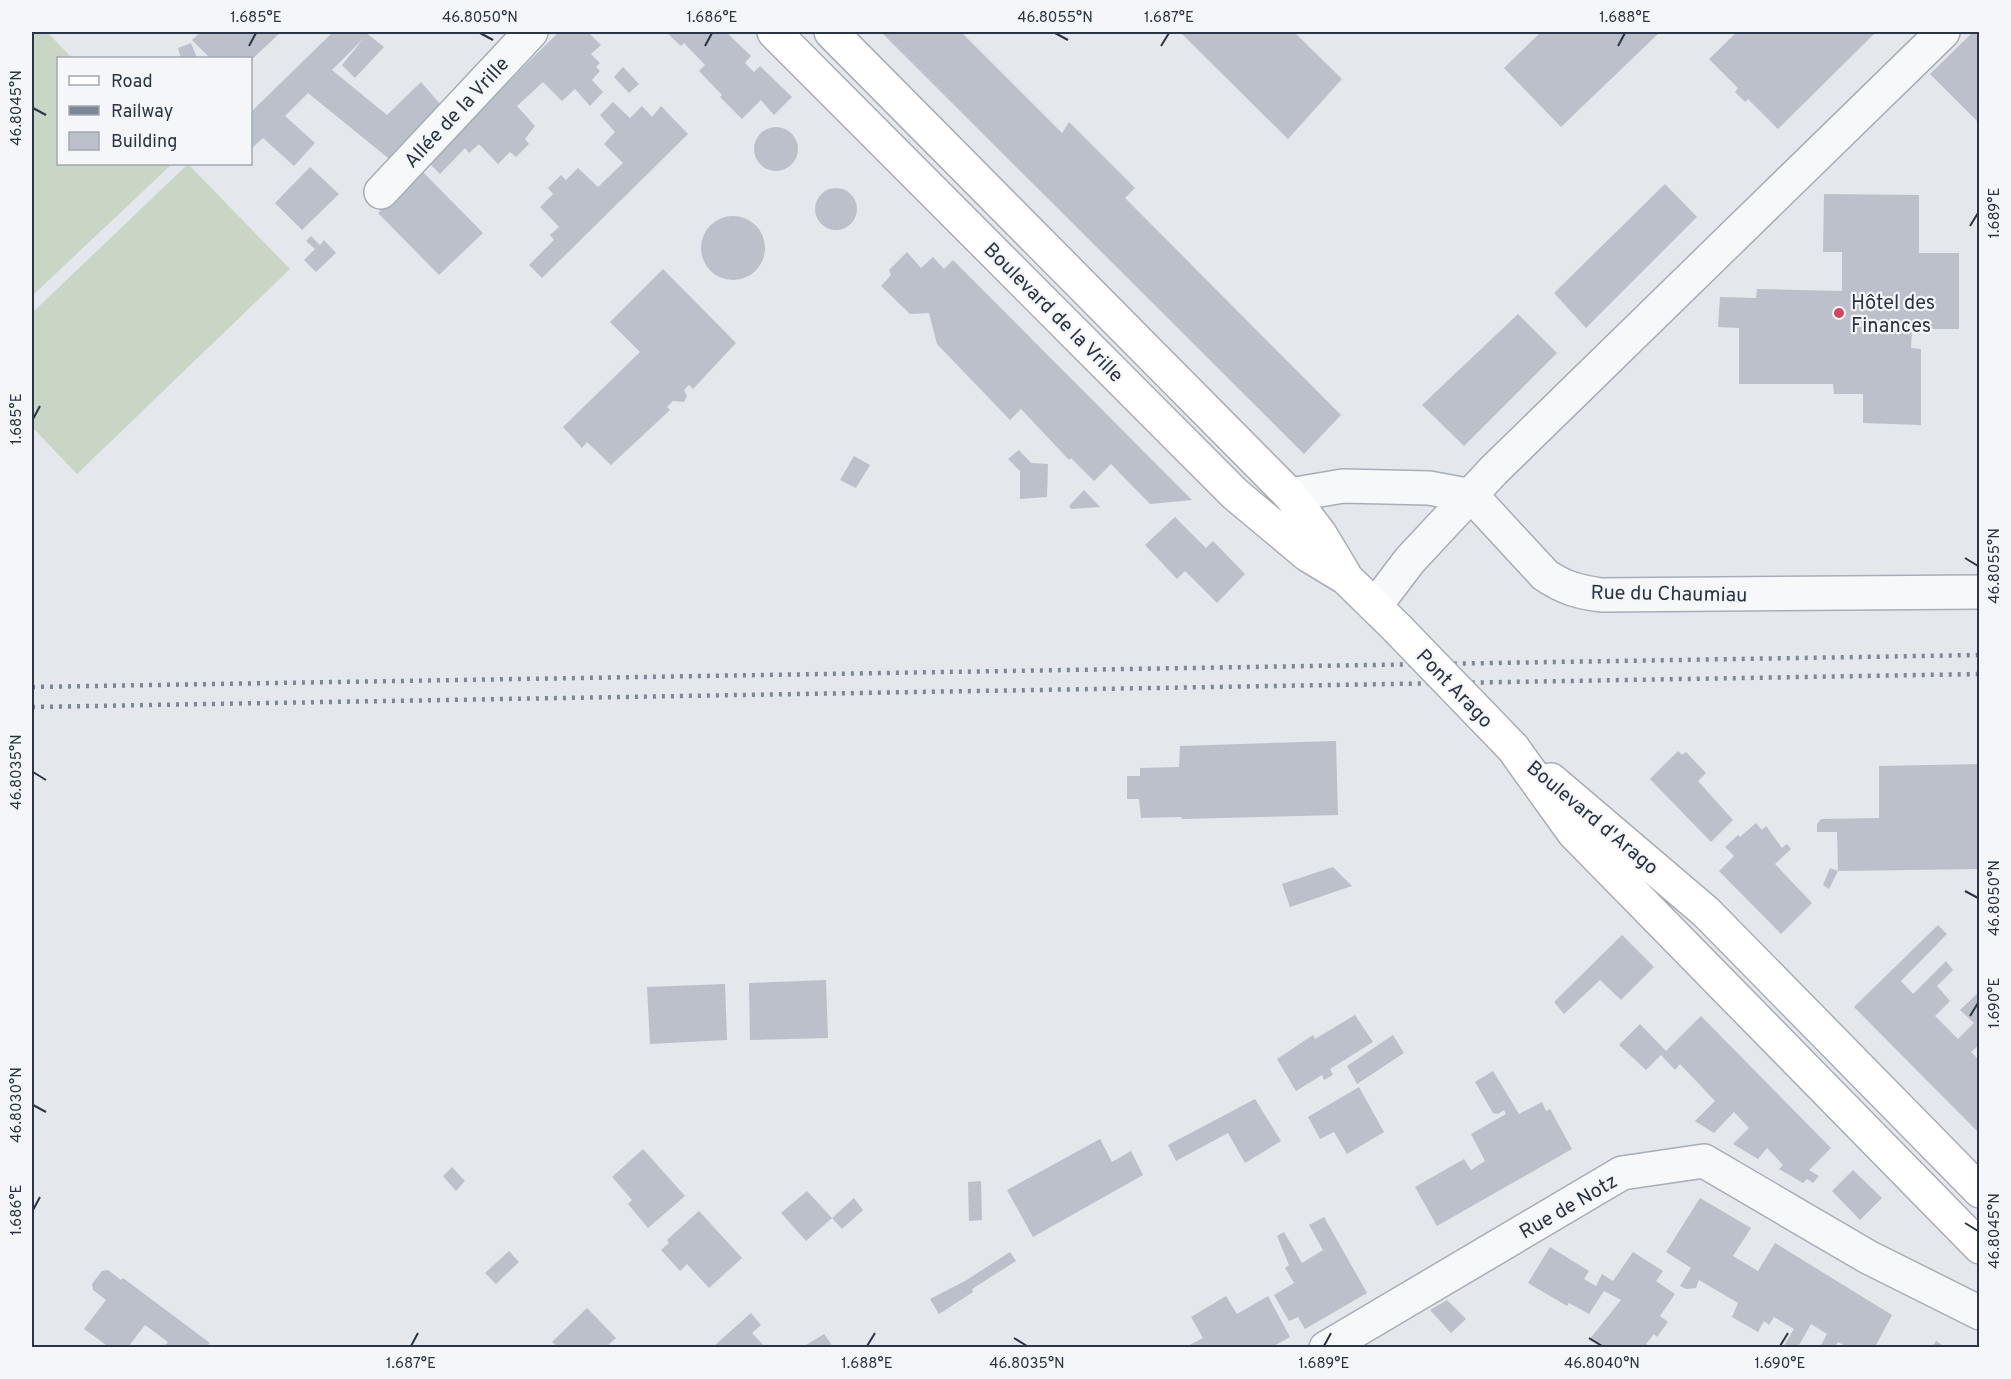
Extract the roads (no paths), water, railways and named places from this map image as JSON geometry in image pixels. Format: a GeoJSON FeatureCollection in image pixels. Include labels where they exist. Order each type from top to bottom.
{"type":"FeatureCollection","features":[{"type":"Feature","properties":{"kind":"main road","name":"Boulevard de la Vrille"},"geometry":{"type":"LineString","coordinates":[[774,32],[1235,494],[1308,555],[1346,578],[1386,617]]}},
{"type":"Feature","properties":{"kind":"main road","name":"Boulevard de la Vrille"},"geometry":{"type":"LineString","coordinates":[[831,32],[1290,495],[1320,534],[1346,578]]}},
{"type":"Feature","properties":{"kind":"main road","name":"Pont Arago"},"geometry":{"type":"LineString","coordinates":[[1386,617],[1513,748]]}},
{"type":"Feature","properties":{"kind":"main road","name":"Boulevard d'Arago"},"geometry":{"type":"LineString","coordinates":[[1513,748],[1706,912],[1980,1191]]}},
{"type":"Feature","properties":{"kind":"main road","name":"Boulevard d'Arago"},"geometry":{"type":"LineString","coordinates":[[1513,748],[1574,833],[1980,1247]]}},
{"type":"Feature","properties":{"kind":"street","name":"Allée de la Vrille"},"geometry":{"type":"LineString","coordinates":[[381,192],[531,32]]}},
{"type":"Feature","properties":{"kind":"street"},"geometry":{"type":"LineString","coordinates":[[1386,617],[1410,560],[1494,470],[1943,32]]}},
{"type":"Feature","properties":{"kind":"street"},"geometry":{"type":"LineString","coordinates":[[1290,495],[1343,486],[1430,488],[1472,496]]}},
{"type":"Feature","properties":{"kind":"street","name":"Rue du Chaumiau"},"geometry":{"type":"LineString","coordinates":[[1472,496],[1545,575],[1575,591],[1601,595],[1980,592]]}},
{"type":"Feature","properties":{"kind":"street","name":"Rue de Notz"},"geometry":{"type":"LineString","coordinates":[[1326,1347],[1622,1173],[1704,1161],[1868,1257],[1980,1313]]}},
{"type":"Feature","properties":{"kind":"railway"},"geometry":{"type":"LineString","coordinates":[[32,687],[1980,655]]}},
{"type":"Feature","properties":{"kind":"railway"},"geometry":{"type":"LineString","coordinates":[[32,707],[1980,674]]}},
{"type":"Feature","properties":{"kind":"place","name":"Hôtel des Finances"},"geometry":{"type":"Point","coordinates":[1839,313]}}]}
